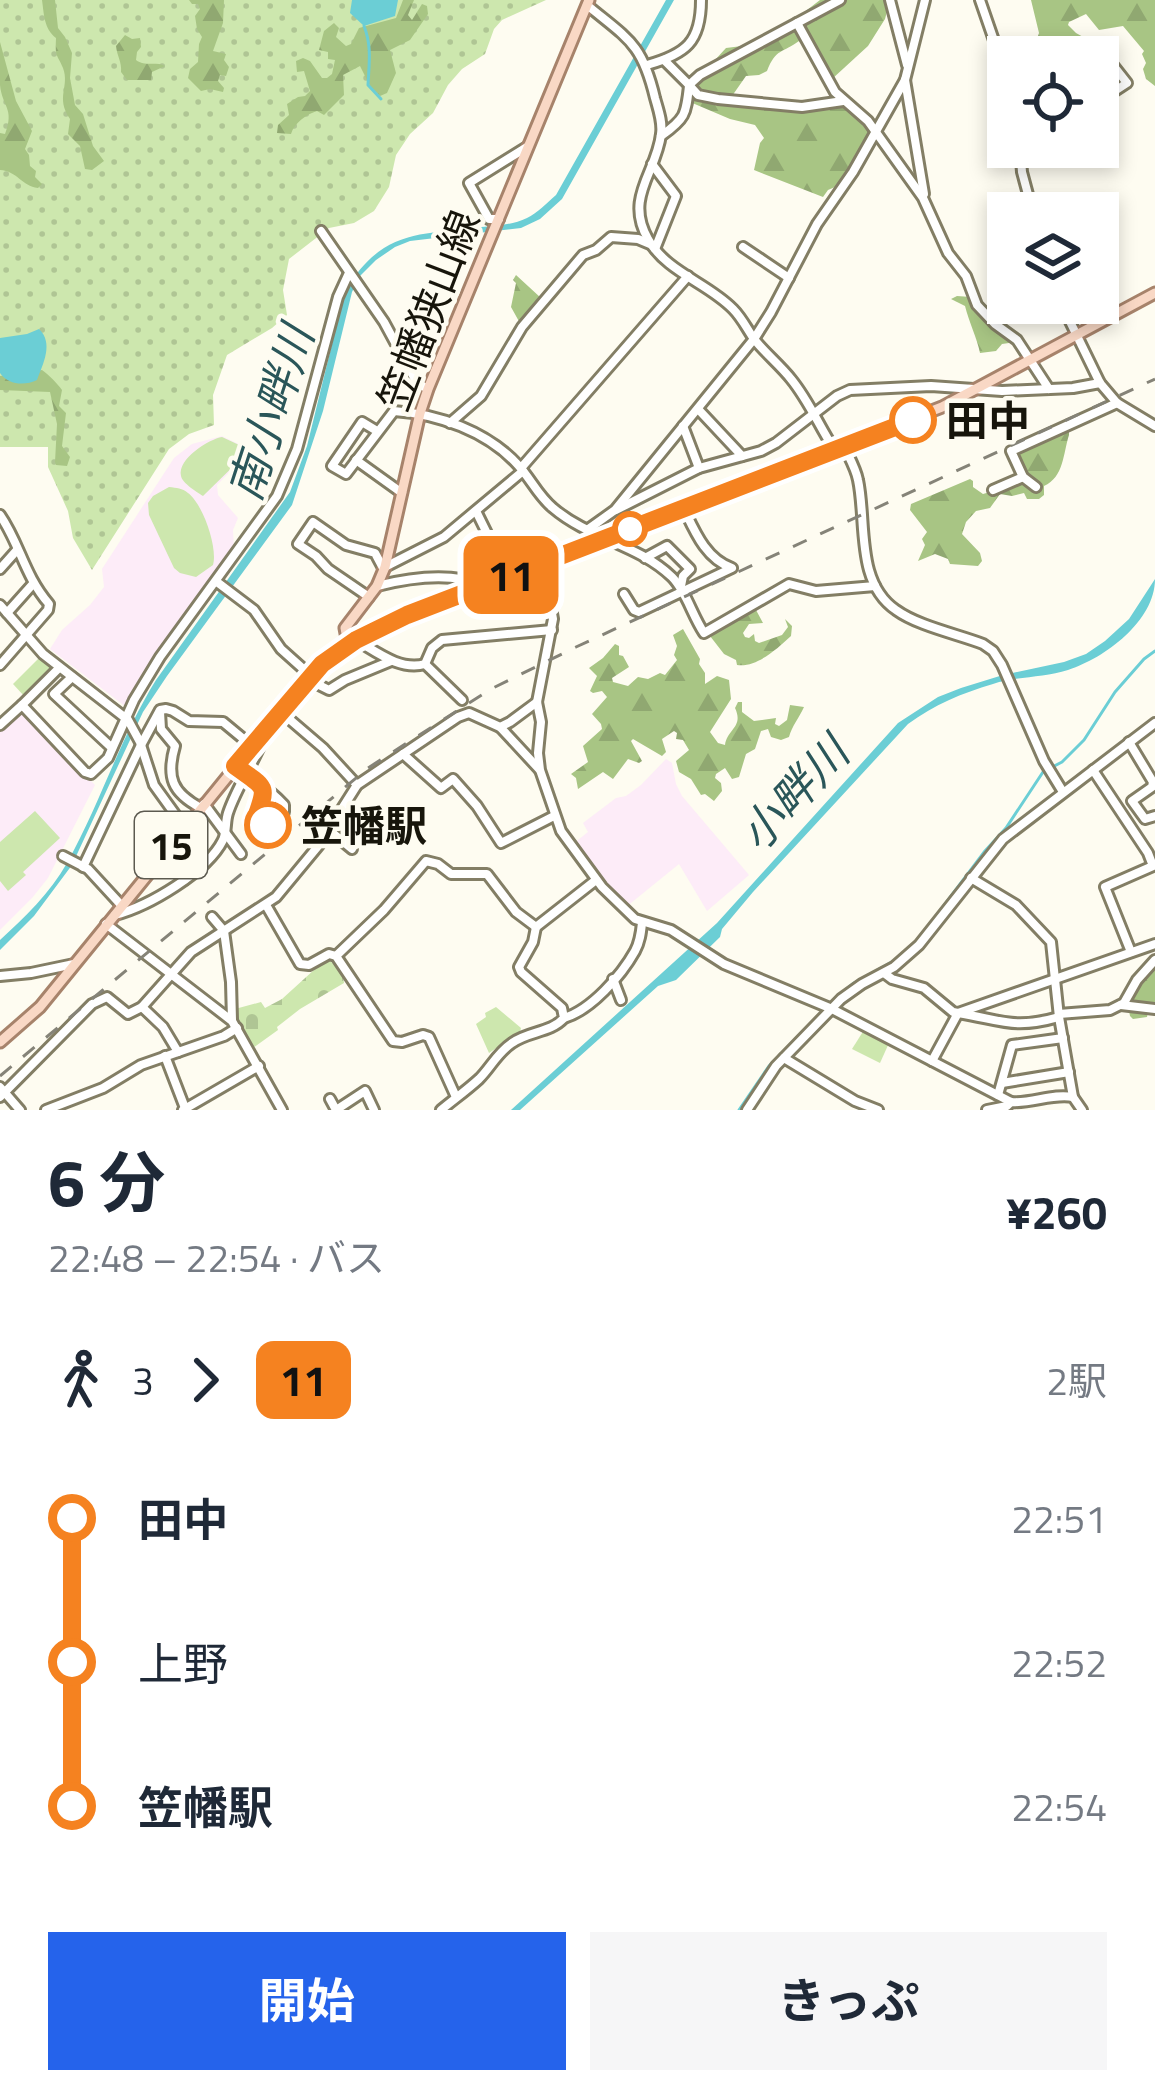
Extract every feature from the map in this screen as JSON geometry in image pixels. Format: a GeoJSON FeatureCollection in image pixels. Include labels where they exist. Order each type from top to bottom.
{"type":"FeatureCollection","features":[{"type":"Feature","properties":{"kind":"main road","name":"笠幡狭山線"},"geometry":{"type":"LineString","coordinates":[[352,642],[345,628],[386,567],[428,389],[588,2]]}},
{"type":"Feature","properties":{"kind":"main road","name":"15"},"geometry":{"type":"LineString","coordinates":[[0,1042],[27,1020],[309,677],[352,642],[407,615],[942,407],[1155,292]]}},
{"type":"Feature","properties":{"kind":"street"},"geometry":{"type":"LineString","coordinates":[[646,65],[674,56],[697,34],[701,0]]}},
{"type":"Feature","properties":{"kind":"street"},"geometry":{"type":"LineString","coordinates":[[662,136],[682,120],[689,85],[700,75],[840,0]]}},
{"type":"Feature","properties":{"kind":"street"},"geometry":{"type":"LineString","coordinates":[[890,0],[908,67]]}},
{"type":"Feature","properties":{"kind":"street"},"geometry":{"type":"LineString","coordinates":[[615,510],[754,339],[905,80],[925,0]]}},
{"type":"Feature","properties":{"kind":"street"},"geometry":{"type":"LineString","coordinates":[[980,0],[992,36]]}},
{"type":"Feature","properties":{"kind":"street"},"geometry":{"type":"LineString","coordinates":[[588,2],[636,46],[646,65],[662,136],[640,202],[642,225],[653,247]]}},
{"type":"Feature","properties":{"kind":"street"},"geometry":{"type":"LineString","coordinates":[[797,23],[821,69],[844,101],[875,131],[925,202],[977,305],[1017,340],[1049,389]]}},
{"type":"Feature","properties":{"kind":"street"},"geometry":{"type":"LineString","coordinates":[[664,60],[692,90],[706,97],[802,106],[844,101]]}},
{"type":"Feature","properties":{"kind":"street"},"geometry":{"type":"LineString","coordinates":[[905,80],[925,202]]}},
{"type":"Feature","properties":{"kind":"street"},"geometry":{"type":"LineString","coordinates":[[498,220],[489,219],[469,183],[529,146]]}},
{"type":"Feature","properties":{"kind":"street"},"geometry":{"type":"LineString","coordinates":[[651,163],[676,196],[653,247]]}},
{"type":"Feature","properties":{"kind":"street"},"geometry":{"type":"LineString","coordinates":[[321,231],[402,351],[417,382],[428,389]]}},
{"type":"Feature","properties":{"kind":"street"},"geometry":{"type":"LineString","coordinates":[[450,423],[481,396],[522,327],[583,256],[611,237],[638,239],[653,247],[733,308],[794,382],[859,483],[874,586],[892,608],[906,616],[993,651],[1063,792]]}},
{"type":"Feature","properties":{"kind":"street"},"geometry":{"type":"LineString","coordinates":[[743,247],[789,278]]}},
{"type":"Feature","properties":{"kind":"street"},"geometry":{"type":"LineString","coordinates":[[22,705],[85,772],[99,769],[160,658],[277,496],[297,449],[338,297],[351,274]]}},
{"type":"Feature","properties":{"kind":"street"},"geometry":{"type":"LineString","coordinates":[[369,597],[298,544],[314,521],[346,544],[375,554],[386,567],[444,537],[522,470],[688,276]]}},
{"type":"Feature","properties":{"kind":"street"},"geometry":{"type":"LineString","coordinates":[[1070,324],[1100,383],[1117,403],[1155,426]]}},
{"type":"Feature","properties":{"kind":"street"},"geometry":{"type":"LineString","coordinates":[[586,531],[615,510],[699,468],[776,443],[850,391],[931,386],[1049,389],[1100,383]]}},
{"type":"Feature","properties":{"kind":"street"},"geometry":{"type":"LineString","coordinates":[[1036,487],[1023,477],[1011,451],[1117,403]]}},
{"type":"Feature","properties":{"kind":"street"},"geometry":{"type":"LineString","coordinates":[[698,408],[742,456]]}},
{"type":"Feature","properties":{"kind":"street"},"geometry":{"type":"LineString","coordinates":[[377,431],[362,422],[332,466],[346,474],[394,411],[420,413],[482,437],[522,470],[553,508],[668,574],[704,633],[789,584],[816,591],[874,586]]}},
{"type":"Feature","properties":{"kind":"street"},"geometry":{"type":"LineString","coordinates":[[683,427],[699,468]]}},
{"type":"Feature","properties":{"kind":"street"},"geometry":{"type":"LineString","coordinates":[[356,460],[402,493]]}},
{"type":"Feature","properties":{"kind":"street"},"geometry":{"type":"LineString","coordinates":[[993,490],[1023,477]]}},
{"type":"Feature","properties":{"kind":"street"},"geometry":{"type":"LineString","coordinates":[[624,594],[639,612],[731,568],[709,554],[684,508]]}},
{"type":"Feature","properties":{"kind":"street"},"geometry":{"type":"LineString","coordinates":[[476,512],[508,576]]}},
{"type":"Feature","properties":{"kind":"street"},"geometry":{"type":"LineString","coordinates":[[0,515],[32,585],[49,604],[26,635],[4,653],[0,665]]}},
{"type":"Feature","properties":{"kind":"street"},"geometry":{"type":"LineString","coordinates":[[645,557],[668,546],[690,568],[681,589]]}},
{"type":"Feature","properties":{"kind":"street"},"geometry":{"type":"LineString","coordinates":[[1,567],[17,550]]}},
{"type":"Feature","properties":{"kind":"street"},"geometry":{"type":"LineString","coordinates":[[543,563],[552,602],[552,630],[537,702],[540,770],[554,816],[596,880],[642,923],[671,929],[732,968],[832,1009],[1011,1102]]}},
{"type":"Feature","properties":{"kind":"street"},"geometry":{"type":"LineString","coordinates":[[377,586],[428,578],[484,586]]}},
{"type":"Feature","properties":{"kind":"street"},"geometry":{"type":"LineString","coordinates":[[218,582],[254,610],[281,649],[329,690],[392,660]]}},
{"type":"Feature","properties":{"kind":"street"},"geometry":{"type":"LineString","coordinates":[[32,585],[3,609],[59,668],[127,719],[141,743],[154,785],[185,828]]}},
{"type":"Feature","properties":{"kind":"street"},"geometry":{"type":"LineString","coordinates":[[352,642],[415,667],[425,664],[434,645],[442,640],[552,630]]}},
{"type":"Feature","properties":{"kind":"street"},"geometry":{"type":"LineString","coordinates":[[425,664],[462,700]]}},
{"type":"Feature","properties":{"kind":"street"},"geometry":{"type":"LineString","coordinates":[[0,725],[59,668]]}},
{"type":"Feature","properties":{"kind":"street"},"geometry":{"type":"LineString","coordinates":[[72,677],[54,694],[112,748]]}},
{"type":"Feature","properties":{"kind":"street"},"geometry":{"type":"LineString","coordinates":[[500,727],[537,702]]}},
{"type":"Feature","properties":{"kind":"street"},"geometry":{"type":"LineString","coordinates":[[83,866],[160,710]]}},
{"type":"Feature","properties":{"kind":"street"},"geometry":{"type":"LineString","coordinates":[[160,710],[189,722],[223,722],[252,746]]}},
{"type":"Feature","properties":{"kind":"street"},"geometry":{"type":"LineString","coordinates":[[160,710],[161,729],[175,746],[169,766],[179,793],[202,806],[242,854]]}},
{"type":"Feature","properties":{"kind":"street"},"geometry":{"type":"LineString","coordinates":[[281,712],[357,785]]}},
{"type":"Feature","properties":{"kind":"street"},"geometry":{"type":"LineString","coordinates":[[20,1110],[2,1092],[100,998],[107,997],[128,1014],[142,1007],[209,938],[276,897],[357,785],[463,714],[500,727],[540,770]]}},
{"type":"Feature","properties":{"kind":"street"},"geometry":{"type":"LineString","coordinates":[[747,1110],[784,1058],[832,1009],[919,945],[1003,838],[1155,723]]}},
{"type":"Feature","properties":{"kind":"street"},"geometry":{"type":"LineString","coordinates":[[114,915],[184,880],[208,858],[226,834],[226,818],[263,732]]}},
{"type":"Feature","properties":{"kind":"street"},"geometry":{"type":"LineString","coordinates":[[1129,742],[1154,778],[1152,787],[1132,801],[1145,819],[1155,816]]}},
{"type":"Feature","properties":{"kind":"street"},"geometry":{"type":"LineString","coordinates":[[403,754],[443,791],[453,779],[501,843],[554,816]]}},
{"type":"Feature","properties":{"kind":"street"},"geometry":{"type":"LineString","coordinates":[[235,766],[259,783],[286,809],[264,827],[255,820],[265,797],[259,783]]}},
{"type":"Feature","properties":{"kind":"street"},"geometry":{"type":"LineString","coordinates":[[1093,770],[1153,866],[1105,886],[1131,952]]}},
{"type":"Feature","properties":{"kind":"street"},"geometry":{"type":"LineString","coordinates":[[328,830],[352,849]]}},
{"type":"Feature","properties":{"kind":"street"},"geometry":{"type":"LineString","coordinates":[[168,849],[184,880]]}},
{"type":"Feature","properties":{"kind":"street"},"geometry":{"type":"LineString","coordinates":[[62,856],[83,866],[114,915],[170,973],[234,1025],[283,1110]]}},
{"type":"Feature","properties":{"kind":"street"},"geometry":{"type":"LineString","coordinates":[[336,956],[426,861],[452,874],[487,874],[516,912],[536,927]]}},
{"type":"Feature","properties":{"kind":"street"},"geometry":{"type":"LineString","coordinates":[[970,878],[1016,905],[1051,942],[1073,1097],[1082,1110]]}},
{"type":"Feature","properties":{"kind":"street"},"geometry":{"type":"LineString","coordinates":[[564,1018],[562,1008],[520,970],[520,962],[533,943],[536,927],[596,880]]}},
{"type":"Feature","properties":{"kind":"street"},"geometry":{"type":"LineString","coordinates":[[266,905],[300,964],[336,956],[393,1041],[423,1034],[432,1040],[456,1097]]}},
{"type":"Feature","properties":{"kind":"street"},"geometry":{"type":"LineString","coordinates":[[46,1110],[104,1088],[141,1065],[224,1036],[234,1025],[224,931],[212,917]]}},
{"type":"Feature","properties":{"kind":"street"},"geometry":{"type":"LineString","coordinates":[[441,1110],[509,1045],[554,1027],[587,1005],[634,953],[642,923]]}},
{"type":"Feature","properties":{"kind":"street"},"geometry":{"type":"LineString","coordinates":[[932,1061],[958,1013],[1155,944]]}},
{"type":"Feature","properties":{"kind":"street"},"geometry":{"type":"LineString","coordinates":[[884,973],[919,985],[952,1012],[1001,1024],[1035,1024],[1120,1005],[1155,959]]}},
{"type":"Feature","properties":{"kind":"street"},"geometry":{"type":"LineString","coordinates":[[0,976],[74,964]]}},
{"type":"Feature","properties":{"kind":"street"},"geometry":{"type":"LineString","coordinates":[[614,979],[620,1000]]}},
{"type":"Feature","properties":{"kind":"street"},"geometry":{"type":"LineString","coordinates":[[1120,1005],[1155,1009]]}},
{"type":"Feature","properties":{"kind":"street"},"geometry":{"type":"LineString","coordinates":[[142,1007],[163,1027],[178,1052]]}},
{"type":"Feature","properties":{"kind":"street"},"geometry":{"type":"LineString","coordinates":[[1015,1024],[1019,1044]]}},
{"type":"Feature","properties":{"kind":"street"},"geometry":{"type":"LineString","coordinates":[[998,1095],[1012,1046],[1063,1038]]}},
{"type":"Feature","properties":{"kind":"street"},"geometry":{"type":"LineString","coordinates":[[165,1056],[184,1109],[259,1066]]}},
{"type":"Feature","properties":{"kind":"street"},"geometry":{"type":"LineString","coordinates":[[784,1058],[877,1110]]}},
{"type":"Feature","properties":{"kind":"street"},"geometry":{"type":"LineString","coordinates":[[1002,1083],[1069,1072]]}},
{"type":"Feature","properties":{"kind":"street"},"geometry":{"type":"LineString","coordinates":[[330,1099],[336,1110],[365,1091],[374,1110]]}},
{"type":"Feature","properties":{"kind":"street"},"geometry":{"type":"LineString","coordinates":[[987,1110],[1011,1102],[1073,1097]]}},
{"type":"Feature","properties":{"kind":"shaded area"},"geometry":{"type":"Polygon","coordinates":[[[222,436],[251,450],[217,485],[218,495],[238,518],[234,551],[126,707],[50,649],[104,587],[102,569],[174,458],[192,444],[222,436]]]}},
{"type":"Feature","properties":{"kind":"shaded area"},"geometry":{"type":"Polygon","coordinates":[[[24,711],[95,785],[48,878],[0,930],[0,729],[24,711]]]}},
{"type":"Feature","properties":{"kind":"shaded area"},"geometry":{"type":"Polygon","coordinates":[[[666,759],[672,763],[682,796],[749,875],[707,911],[679,864],[626,907],[573,844],[588,832],[583,823],[641,785],[666,759]]]}},
{"type":"Feature","properties":{"kind":"green space"},"geometry":{"type":"Polygon","coordinates":[[[0,0],[546,0],[502,20],[485,54],[448,85],[433,113],[396,155],[389,187],[374,211],[354,223],[329,228],[289,259],[283,290],[287,315],[227,355],[213,395],[214,425],[189,434],[169,449],[92,570],[73,538],[68,511],[48,467],[48,447],[0,447],[0,0]]]}},
{"type":"Feature","properties":{"kind":"green space"},"geometry":{"type":"Polygon","coordinates":[[[42,0],[55,0],[58,28],[72,53],[75,105],[104,161],[92,170],[85,169],[80,146],[68,134],[65,75],[42,0]]]}},
{"type":"Feature","properties":{"kind":"green space"},"geometry":{"type":"Polygon","coordinates":[[[189,0],[224,0],[223,23],[213,51],[226,54],[229,67],[218,81],[223,92],[201,91],[188,78],[198,62],[202,37],[195,16],[200,9],[189,0]]]}},
{"type":"Feature","properties":{"kind":"green space"},"geometry":{"type":"Polygon","coordinates":[[[403,0],[414,0],[408,15],[412,20],[422,4],[428,14],[410,40],[390,50],[396,73],[387,93],[380,96],[370,86],[360,66],[343,75],[344,95],[324,115],[313,112],[291,134],[277,133],[278,125],[289,115],[287,104],[310,91],[304,71],[297,72],[296,61],[310,61],[322,78],[332,74],[335,60],[319,50],[324,31],[334,23],[339,28],[336,37],[346,46],[359,28],[396,18],[403,0]]]}},
{"type":"Feature","properties":{"kind":"green space"},"geometry":{"type":"Polygon","coordinates":[[[820,0],[890,0],[885,19],[868,46],[832,79],[799,41],[777,55],[767,71],[746,76],[732,96],[741,102],[843,105],[870,128],[872,135],[842,184],[823,197],[754,170],[764,138],[755,125],[690,102],[692,85],[726,48],[742,46],[794,20],[820,0]]]}},
{"type":"Feature","properties":{"kind":"green space"},"geometry":{"type":"Polygon","coordinates":[[[1031,0],[1155,0],[1155,86],[1146,79],[1144,51],[1123,26],[1099,30],[1086,14],[1068,25],[1081,36],[1039,33],[1031,0]]]}},
{"type":"Feature","properties":{"kind":"green space"},"geometry":{"type":"Polygon","coordinates":[[[125,35],[140,38],[136,60],[165,66],[152,72],[151,80],[127,80],[121,72],[116,46],[125,35]]]}},
{"type":"Feature","properties":{"kind":"green space"},"geometry":{"type":"Polygon","coordinates":[[[0,42],[16,101],[32,131],[25,149],[42,184],[38,188],[0,170],[0,133],[5,134],[9,118],[0,85],[0,42]]]}},
{"type":"Feature","properties":{"kind":"green space"},"geometry":{"type":"Polygon","coordinates":[[[516,275],[541,298],[521,325],[511,307],[516,275]]]}},
{"type":"Feature","properties":{"kind":"green space"},"geometry":{"type":"Polygon","coordinates":[[[971,297],[987,310],[987,324],[1004,324],[1013,333],[1009,343],[980,353],[965,306],[951,299],[971,297]]]}},
{"type":"Feature","properties":{"kind":"green space"},"geometry":{"type":"Polygon","coordinates":[[[42,370],[62,390],[59,406],[66,413],[62,446],[70,457],[67,466],[55,462],[57,424],[50,392],[0,390],[0,376],[42,370]]]}},
{"type":"Feature","properties":{"kind":"green space"},"geometry":{"type":"Polygon","coordinates":[[[1065,428],[1069,435],[1062,464],[1044,486],[1044,495],[1027,499],[1024,493],[1000,494],[990,508],[976,511],[966,522],[962,534],[980,553],[978,566],[950,564],[935,554],[918,561],[927,532],[910,510],[911,504],[970,479],[983,494],[1021,483],[1026,474],[1016,454],[1019,450],[1065,428]]]}},
{"type":"Feature","properties":{"kind":"green space"},"geometry":{"type":"Polygon","coordinates":[[[222,437],[250,450],[203,496],[184,482],[181,470],[195,451],[222,437]]]}},
{"type":"Feature","properties":{"kind":"green space"},"geometry":{"type":"Polygon","coordinates":[[[169,487],[184,490],[194,499],[208,527],[213,565],[196,577],[174,568],[149,515],[153,496],[169,487]]]}},
{"type":"Feature","properties":{"kind":"green space"},"geometry":{"type":"Polygon","coordinates":[[[756,610],[763,623],[749,624],[745,637],[754,634],[759,643],[782,635],[788,627],[785,619],[792,626],[791,636],[759,661],[737,665],[710,636],[756,610]]]}},
{"type":"Feature","properties":{"kind":"green space"},"geometry":{"type":"Polygon","coordinates":[[[683,629],[700,659],[705,684],[717,676],[729,680],[731,699],[710,732],[718,743],[725,745],[736,724],[738,702],[754,721],[776,718],[779,726],[787,720],[790,705],[804,707],[789,737],[781,740],[771,737],[768,729],[761,731],[755,749],[746,754],[739,777],[732,779],[725,768],[716,774],[722,791],[714,801],[701,795],[691,779],[679,772],[676,761],[689,750],[674,731],[662,739],[666,752],[662,756],[633,739],[642,761],[628,759],[613,779],[603,772],[578,789],[571,774],[588,762],[583,746],[602,729],[592,714],[607,697],[602,691],[590,691],[597,676],[589,668],[615,644],[629,667],[612,678],[613,682],[628,686],[638,677],[665,675],[677,660],[673,635],[683,629]]]}},
{"type":"Feature","properties":{"kind":"green space"},"geometry":{"type":"Polygon","coordinates":[[[40,657],[55,670],[25,697],[13,684],[40,657]]]}},
{"type":"Feature","properties":{"kind":"green space"},"geometry":{"type":"Polygon","coordinates":[[[35,811],[60,838],[8,891],[0,881],[0,842],[35,811]]]}},
{"type":"Feature","properties":{"kind":"green space"},"geometry":{"type":"Polygon","coordinates":[[[326,959],[344,983],[300,1009],[253,1048],[235,1009],[261,1002],[265,1008],[282,999],[326,959]]]}},
{"type":"Feature","properties":{"kind":"green space"},"geometry":{"type":"Polygon","coordinates":[[[1155,963],[1155,1007],[1147,1017],[1133,1019],[1129,1009],[1133,994],[1155,963]]]}},
{"type":"Feature","properties":{"kind":"green space"},"geometry":{"type":"Polygon","coordinates":[[[496,1007],[521,1028],[489,1053],[476,1024],[496,1007]]]}},
{"type":"Feature","properties":{"kind":"green space"},"geometry":{"type":"Polygon","coordinates":[[[864,1030],[889,1043],[880,1063],[852,1049],[864,1030]]]}},
{"type":"Feature","properties":{"kind":"water"},"geometry":{"type":"Polygon","coordinates":[[[352,0],[398,0],[395,16],[364,26],[350,13],[352,0]]]}},
{"type":"Feature","properties":{"kind":"water"},"geometry":{"type":"Polygon","coordinates":[[[666,0],[674,0],[562,199],[540,219],[521,228],[410,241],[376,260],[360,276],[292,505],[143,712],[72,865],[34,916],[0,950],[0,940],[45,894],[67,863],[156,680],[290,492],[307,446],[345,291],[359,271],[373,256],[403,239],[510,224],[546,204],[556,195],[666,0]]]}},
{"type":"Feature","properties":{"kind":"water"},"geometry":{"type":"Polygon","coordinates":[[[39,329],[47,347],[37,380],[22,384],[7,380],[0,373],[0,338],[39,329]]]}},
{"type":"Feature","properties":{"kind":"water"},"geometry":{"type":"Polygon","coordinates":[[[1155,579],[1147,609],[1137,623],[1097,657],[1059,673],[970,691],[908,724],[753,892],[720,937],[676,980],[658,986],[520,1110],[511,1110],[717,923],[898,723],[961,688],[1086,654],[1129,619],[1155,579]]]}},
{"type":"Feature","properties":{"kind":"waterway"},"geometry":{"type":"LineString","coordinates":[[364,26],[368,85],[381,99]]}},
{"type":"Feature","properties":{"kind":"waterway"},"geometry":{"type":"LineString","coordinates":[[915,944],[1006,828],[1043,772],[1062,762],[1084,740],[1115,692],[1155,651]]}},
{"type":"Feature","properties":{"kind":"waterway"},"geometry":{"type":"LineString","coordinates":[[739,1110],[769,1066],[838,996],[899,958]]}},
{"type":"Feature","properties":{"kind":"railway"},"geometry":{"type":"LineString","coordinates":[[0,1076],[368,768],[491,689],[1155,379]]}},
{"type":"Feature","properties":{"kind":"bus line","name":"11"},"geometry":{"type":"LineString","coordinates":[[268,825],[262,827],[255,820],[265,797],[263,790],[235,766],[310,675],[339,650],[407,615],[913,420]]}},
{"type":"Feature","properties":{"kind":"place","name":"田中"},"geometry":{"type":"Point","coordinates":[913,420]}},
{"type":"Feature","properties":{"kind":"place","name":"笠幡駅"},"geometry":{"type":"Point","coordinates":[268,825]}},
{"type":"Feature","properties":{"kind":"water label","name":"南小畔川"},"geometry":{"type":"Point","coordinates":[270,413]}},
{"type":"Feature","properties":{"kind":"water label","name":"小畔川"},"geometry":{"type":"Point","coordinates":[793,793]}}]}
